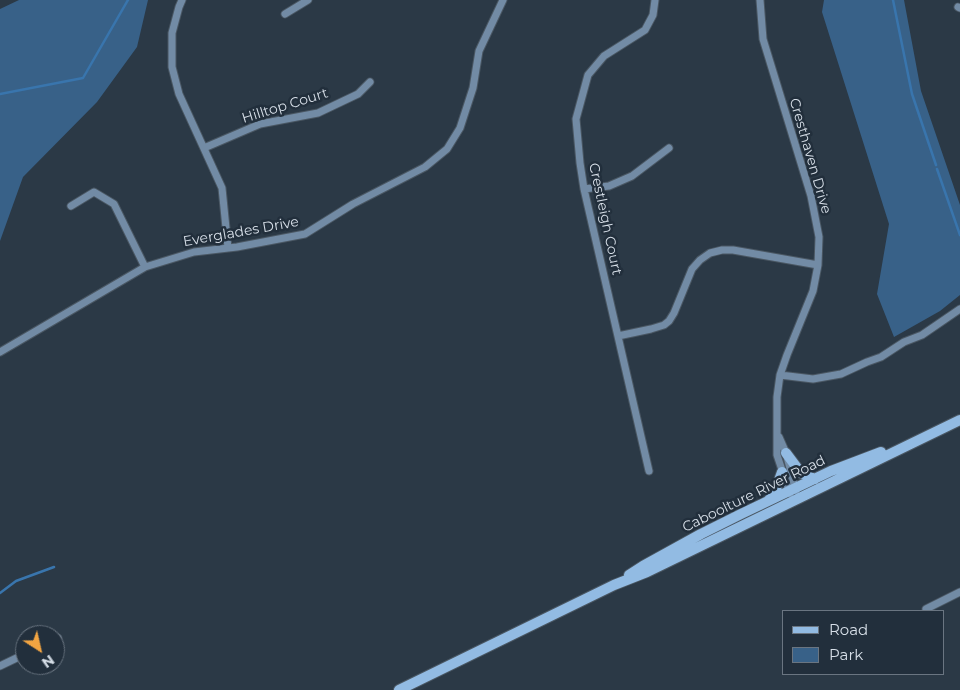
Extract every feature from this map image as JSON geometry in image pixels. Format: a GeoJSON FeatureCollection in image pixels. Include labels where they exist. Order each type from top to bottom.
{"type":"FeatureCollection","features":[{"type":"Feature","properties":{"kind":"main road","name":"Caboolture River Road"},"geometry":{"type":"LineString","coordinates":[[399,690],[960,420]]}},
{"type":"Feature","properties":{"kind":"main road","name":"Caboolture River Road"},"geometry":{"type":"LineString","coordinates":[[614,585],[643,566],[701,534],[768,501],[853,463],[914,441]]}},
{"type":"Feature","properties":{"kind":"main road"},"geometry":{"type":"LineString","coordinates":[[786,453],[798,470],[806,476],[815,479]]}},
{"type":"Feature","properties":{"kind":"main road"},"geometry":{"type":"LineString","coordinates":[[768,501],[776,490],[782,472]]}},
{"type":"Feature","properties":{"kind":"street"},"geometry":{"type":"LineString","coordinates":[[182,0],[178,7],[172,33],[172,67],[179,94],[222,188],[228,248]]}},
{"type":"Feature","properties":{"kind":"street"},"geometry":{"type":"LineString","coordinates":[[285,14],[308,0]]}},
{"type":"Feature","properties":{"kind":"street","name":"Everglades Drive"},"geometry":{"type":"LineString","coordinates":[[0,352],[145,267],[194,252],[305,234],[353,204],[425,167],[446,149],[460,128],[473,88],[479,51],[503,0]]}},
{"type":"Feature","properties":{"kind":"street","name":"Crestleigh Court"},"geometry":{"type":"LineString","coordinates":[[649,471],[584,189],[576,119],[588,75],[604,56],[645,30],[653,14],[655,0]]}},
{"type":"Feature","properties":{"kind":"street","name":"Cresthaven Drive"},"geometry":{"type":"LineString","coordinates":[[760,0],[761,26],[766,52],[815,210],[819,237],[818,265],[809,303],[786,355],[780,375],[776,409],[777,455],[782,472],[796,500]]}},
{"type":"Feature","properties":{"kind":"street","name":"Hilltop Court"},"geometry":{"type":"LineString","coordinates":[[204,148],[260,124],[318,112],[358,94],[370,82]]}},
{"type":"Feature","properties":{"kind":"street"},"geometry":{"type":"LineString","coordinates":[[584,189],[609,186],[632,176],[669,148]]}},
{"type":"Feature","properties":{"kind":"street"},"geometry":{"type":"LineString","coordinates":[[71,206],[94,192],[114,204],[145,267]]}},
{"type":"Feature","properties":{"kind":"street"},"geometry":{"type":"LineString","coordinates":[[618,336],[651,329],[664,325],[669,321],[674,314],[692,269],[710,253],[733,250],[818,265]]}},
{"type":"Feature","properties":{"kind":"street"},"geometry":{"type":"LineString","coordinates":[[780,375],[813,378],[841,374],[881,357],[904,342],[928,332],[960,310]]}},
{"type":"Feature","properties":{"kind":"street","name":"Cresthaven Drive"},"geometry":{"type":"LineString","coordinates":[[778,434],[786,453],[792,490]]}},
{"type":"Feature","properties":{"kind":"street"},"geometry":{"type":"LineString","coordinates":[[926,609],[960,592]]}},
{"type":"Feature","properties":{"kind":"street"},"geometry":{"type":"LineString","coordinates":[[0,666],[15,659]]}},
{"type":"Feature","properties":{"kind":"green space"},"geometry":{"type":"Polygon","coordinates":[[[19,0],[148,0],[137,47],[97,102],[23,177],[0,241],[0,9],[19,0]]]}},
{"type":"Feature","properties":{"kind":"green space"},"geometry":{"type":"Polygon","coordinates":[[[824,0],[904,0],[921,91],[960,205],[960,295],[940,311],[894,337],[877,294],[889,224],[822,12],[824,0]]]}},
{"type":"Feature","properties":{"kind":"waterway"},"geometry":{"type":"LineString","coordinates":[[0,94],[83,78],[128,0]]}},
{"type":"Feature","properties":{"kind":"waterway"},"geometry":{"type":"LineString","coordinates":[[893,0],[912,94],[936,165]]}},
{"type":"Feature","properties":{"kind":"waterway"},"geometry":{"type":"LineString","coordinates":[[937,169],[960,235]]}},
{"type":"Feature","properties":{"kind":"waterway"},"geometry":{"type":"LineString","coordinates":[[0,593],[16,581],[54,567]]}}]}
